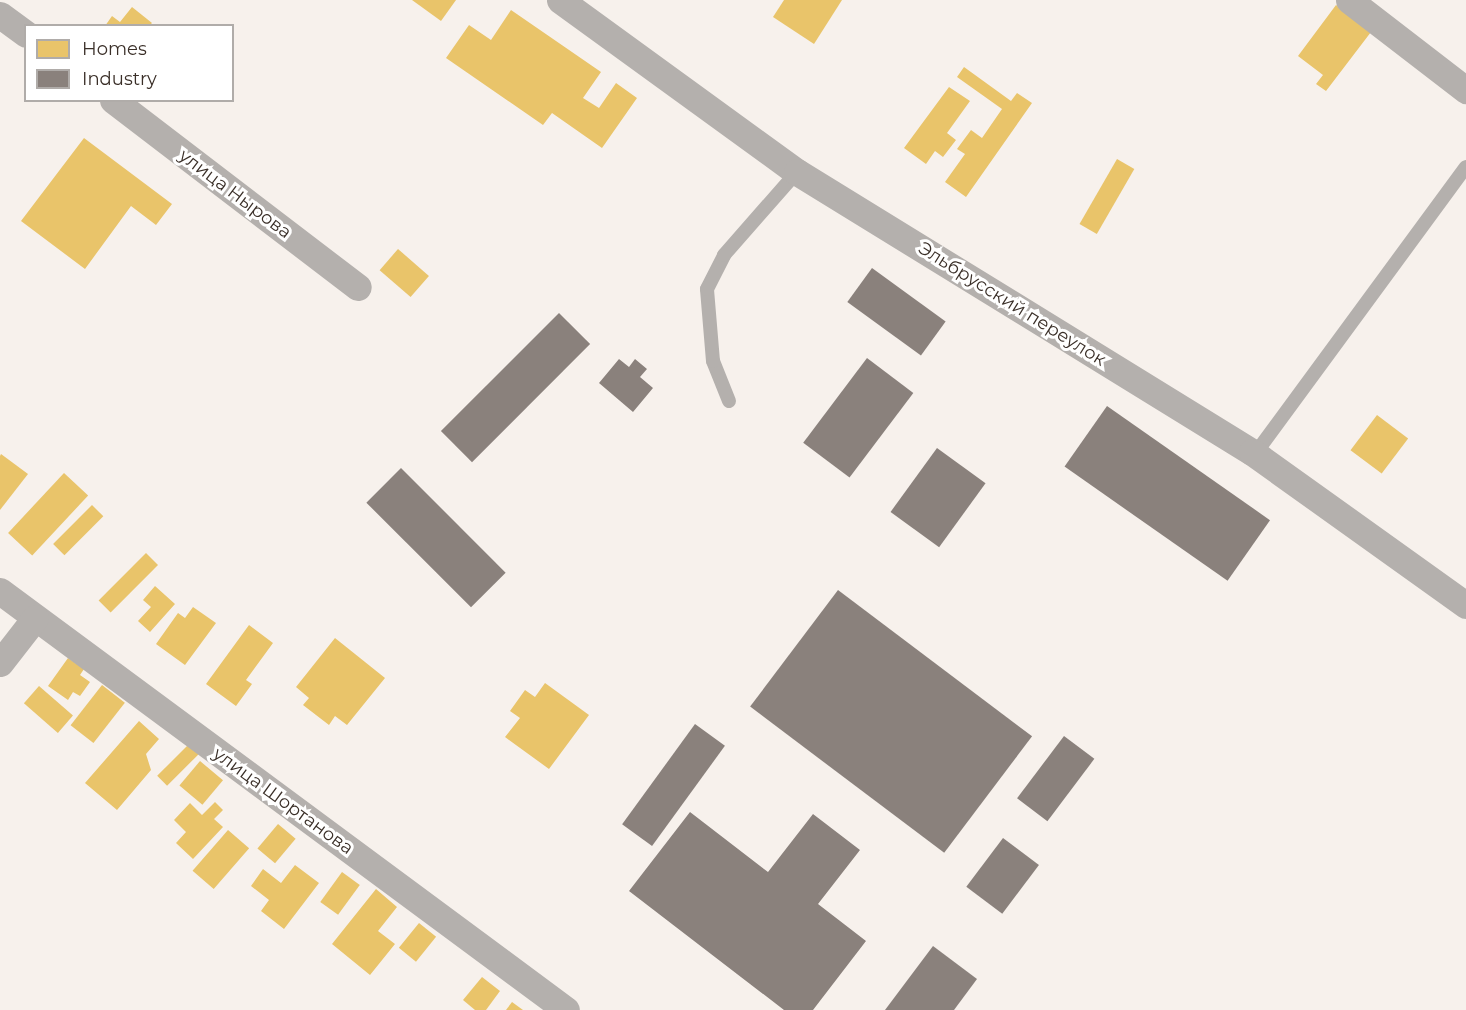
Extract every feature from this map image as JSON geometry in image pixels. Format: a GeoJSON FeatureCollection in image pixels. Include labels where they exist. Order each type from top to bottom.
{"type":"FeatureCollection","features":[{"type":"Feature","properties":{"kind":"street","name":"Эльбрусский переулок"},"geometry":{"type":"LineString","coordinates":[[560,0],[797,172],[1255,454],[1466,604]]}},
{"type":"Feature","properties":{"kind":"street"},"geometry":{"type":"LineString","coordinates":[[1349,0],[1466,90]]}},
{"type":"Feature","properties":{"kind":"street"},"geometry":{"type":"LineString","coordinates":[[0,15],[24,33]]}},
{"type":"Feature","properties":{"kind":"street","name":"улица Нырова"},"geometry":{"type":"LineString","coordinates":[[116,102],[358,287]]}},
{"type":"Feature","properties":{"kind":"street","name":"улица Шортанова"},"geometry":{"type":"LineString","coordinates":[[0,591],[566,1010]]}},
{"type":"Feature","properties":{"kind":"street"},"geometry":{"type":"LineString","coordinates":[[0,663],[35,618]]}},
{"type":"Feature","properties":{"kind":"lane"},"geometry":{"type":"LineString","coordinates":[[1255,454],[1466,167]]}},
{"type":"Feature","properties":{"kind":"lane"},"geometry":{"type":"LineString","coordinates":[[729,401],[713,361],[707,290],[724,255],[797,172]]}},
{"type":"Feature","properties":{"kind":"building: Homes"},"geometry":{"type":"Polygon","coordinates":[[[412,0],[456,0],[441,21],[412,0]]]}},
{"type":"Feature","properties":{"kind":"building: Homes"},"geometry":{"type":"Polygon","coordinates":[[[784,0],[842,0],[814,44],[773,17],[784,0]]]}},
{"type":"Feature","properties":{"kind":"building: Homes"},"geometry":{"type":"Polygon","coordinates":[[[1336,5],[1371,32],[1326,91],[1316,84],[1323,75],[1298,56],[1336,5]]]}},
{"type":"Feature","properties":{"kind":"building: Homes"},"geometry":{"type":"Polygon","coordinates":[[[132,7],[152,23],[106,24],[112,16],[120,22],[132,7]]]}},
{"type":"Feature","properties":{"kind":"building: Homes"},"geometry":{"type":"Polygon","coordinates":[[[511,10],[601,72],[583,98],[599,108],[616,83],[637,98],[602,148],[552,113],[543,125],[446,58],[469,25],[491,40],[511,10]]]}},
{"type":"Feature","properties":{"kind":"building: Homes"},"geometry":{"type":"Polygon","coordinates":[[[964,67],[1011,101],[1017,93],[1032,103],[966,197],[945,182],[965,154],[957,149],[971,130],[982,138],[1002,109],[957,77],[964,67]]]}},
{"type":"Feature","properties":{"kind":"building: Homes"},"geometry":{"type":"Polygon","coordinates":[[[949,87],[970,101],[947,133],[956,140],[943,157],[935,151],[926,164],[904,148],[949,87]]]}},
{"type":"Feature","properties":{"kind":"building: Homes"},"geometry":{"type":"Polygon","coordinates":[[[84,138],[172,204],[156,225],[131,206],[85,269],[21,221],[84,138]]]}},
{"type":"Feature","properties":{"kind":"building: Homes"},"geometry":{"type":"Polygon","coordinates":[[[1117,159],[1134,169],[1097,234],[1080,224],[1117,159]]]}},
{"type":"Feature","properties":{"kind":"building: Homes"},"geometry":{"type":"Polygon","coordinates":[[[398,249],[429,276],[411,297],[380,270],[398,249]]]}},
{"type":"Feature","properties":{"kind":"building: Homes"},"geometry":{"type":"Polygon","coordinates":[[[1377,415],[1408,438],[1382,474],[1351,450],[1377,415]]]}},
{"type":"Feature","properties":{"kind":"building: Homes"},"geometry":{"type":"Polygon","coordinates":[[[1,454],[28,474],[0,510],[0,456],[1,454]]]}},
{"type":"Feature","properties":{"kind":"building: Homes"},"geometry":{"type":"Polygon","coordinates":[[[64,473],[88,496],[32,555],[8,533],[64,473]]]}},
{"type":"Feature","properties":{"kind":"building: Homes"},"geometry":{"type":"Polygon","coordinates":[[[92,505],[103,516],[64,555],[53,544],[92,505]]]}},
{"type":"Feature","properties":{"kind":"building: Homes"},"geometry":{"type":"Polygon","coordinates":[[[146,553],[158,565],[111,612],[99,600],[146,553]]]}},
{"type":"Feature","properties":{"kind":"building: Homes"},"geometry":{"type":"Polygon","coordinates":[[[155,586],[175,604],[150,632],[138,621],[151,607],[143,600],[155,586]]]}},
{"type":"Feature","properties":{"kind":"building: Homes"},"geometry":{"type":"Polygon","coordinates":[[[193,607],[216,623],[185,665],[156,644],[178,613],[185,618],[193,607]]]}},
{"type":"Feature","properties":{"kind":"building: Homes"},"geometry":{"type":"Polygon","coordinates":[[[249,625],[273,643],[246,680],[252,684],[236,706],[206,684],[249,625]]]}},
{"type":"Feature","properties":{"kind":"building: Homes"},"geometry":{"type":"Polygon","coordinates":[[[335,638],[385,678],[347,725],[335,716],[329,725],[303,705],[309,698],[296,687],[335,638]]]}},
{"type":"Feature","properties":{"kind":"building: Homes"},"geometry":{"type":"Polygon","coordinates":[[[68,658],[84,669],[80,675],[90,682],[80,696],[73,692],[68,700],[48,686],[68,658]]]}},
{"type":"Feature","properties":{"kind":"building: Homes"},"geometry":{"type":"Polygon","coordinates":[[[545,683],[589,715],[549,769],[505,737],[520,718],[510,711],[525,690],[535,697],[545,683]]]}},
{"type":"Feature","properties":{"kind":"building: Homes"},"geometry":{"type":"Polygon","coordinates":[[[102,685],[125,703],[93,743],[71,725],[102,685]]]}},
{"type":"Feature","properties":{"kind":"building: Homes"},"geometry":{"type":"Polygon","coordinates":[[[39,686],[73,716],[58,733],[24,703],[39,686]]]}},
{"type":"Feature","properties":{"kind":"building: Homes"},"geometry":{"type":"Polygon","coordinates":[[[139,721],[159,739],[146,754],[151,770],[117,810],[85,783],[139,721]]]}},
{"type":"Feature","properties":{"kind":"building: Homes"},"geometry":{"type":"Polygon","coordinates":[[[189,744],[199,754],[167,786],[157,776],[189,744]]]}},
{"type":"Feature","properties":{"kind":"building: Homes"},"geometry":{"type":"Polygon","coordinates":[[[200,761],[223,780],[202,805],[179,786],[200,761]]]}},
{"type":"Feature","properties":{"kind":"building: Homes"},"geometry":{"type":"Polygon","coordinates":[[[215,802],[223,810],[214,819],[223,827],[193,859],[176,843],[186,832],[174,820],[190,803],[202,815],[215,802]]]}},
{"type":"Feature","properties":{"kind":"building: Homes"},"geometry":{"type":"Polygon","coordinates":[[[278,824],[296,839],[275,863],[257,849],[278,824]]]}},
{"type":"Feature","properties":{"kind":"building: Homes"},"geometry":{"type":"Polygon","coordinates":[[[228,830],[249,848],[214,889],[193,871],[228,830]]]}},
{"type":"Feature","properties":{"kind":"building: Homes"},"geometry":{"type":"Polygon","coordinates":[[[295,865],[319,883],[284,929],[261,911],[269,900],[251,886],[263,869],[281,883],[295,865]]]}},
{"type":"Feature","properties":{"kind":"building: Homes"},"geometry":{"type":"Polygon","coordinates":[[[342,872],[360,885],[338,915],[320,902],[342,872]]]}},
{"type":"Feature","properties":{"kind":"building: Homes"},"geometry":{"type":"Polygon","coordinates":[[[376,889],[397,907],[378,931],[395,944],[370,975],[332,944],[376,889]]]}},
{"type":"Feature","properties":{"kind":"building: Homes"},"geometry":{"type":"Polygon","coordinates":[[[419,923],[436,937],[416,962],[399,948],[419,923]]]}},
{"type":"Feature","properties":{"kind":"building: Homes"},"geometry":{"type":"Polygon","coordinates":[[[482,977],[500,991],[486,1010],[475,1010],[463,1000],[482,977]]]}},
{"type":"Feature","properties":{"kind":"building: Homes"},"geometry":{"type":"Polygon","coordinates":[[[512,1002],[523,1010],[506,1010],[512,1002]]]}},
{"type":"Feature","properties":{"kind":"building: Industry"},"geometry":{"type":"Polygon","coordinates":[[[872,268],[946,321],[921,355],[847,302],[872,268]]]}},
{"type":"Feature","properties":{"kind":"building: Industry"},"geometry":{"type":"Polygon","coordinates":[[[559,313],[590,344],[472,462],[441,431],[559,313]]]}},
{"type":"Feature","properties":{"kind":"building: Industry"},"geometry":{"type":"Polygon","coordinates":[[[867,358],[913,393],[850,478],[803,443],[867,358]]]}},
{"type":"Feature","properties":{"kind":"building: Industry"},"geometry":{"type":"Polygon","coordinates":[[[619,359],[629,367],[635,359],[647,369],[640,377],[653,388],[633,412],[599,383],[619,359]]]}},
{"type":"Feature","properties":{"kind":"building: Industry"},"geometry":{"type":"Polygon","coordinates":[[[1107,406],[1270,520],[1228,581],[1065,467],[1107,406]]]}},
{"type":"Feature","properties":{"kind":"building: Industry"},"geometry":{"type":"Polygon","coordinates":[[[937,448],[986,483],[939,547],[891,512],[937,448]]]}},
{"type":"Feature","properties":{"kind":"building: Industry"},"geometry":{"type":"Polygon","coordinates":[[[401,468],[506,573],[471,607],[366,503],[401,468]]]}},
{"type":"Feature","properties":{"kind":"building: Industry"},"geometry":{"type":"Polygon","coordinates":[[[838,590],[1032,736],[944,853],[750,707],[838,590]]]}},
{"type":"Feature","properties":{"kind":"building: Industry"},"geometry":{"type":"Polygon","coordinates":[[[695,724],[725,746],[652,846],[622,824],[695,724]]]}},
{"type":"Feature","properties":{"kind":"building: Industry"},"geometry":{"type":"Polygon","coordinates":[[[1064,736],[1094,759],[1047,821],[1017,798],[1064,736]]]}},
{"type":"Feature","properties":{"kind":"building: Industry"},"geometry":{"type":"Polygon","coordinates":[[[690,812],[768,872],[813,814],[860,850],[818,904],[866,941],[813,1010],[784,1010],[629,891],[690,812]]]}},
{"type":"Feature","properties":{"kind":"building: Industry"},"geometry":{"type":"Polygon","coordinates":[[[1003,838],[1039,865],[1002,914],[966,887],[1003,838]]]}},
{"type":"Feature","properties":{"kind":"building: Industry"},"geometry":{"type":"Polygon","coordinates":[[[933,946],[977,979],[954,1010],[885,1010],[933,946]]]}}]}
